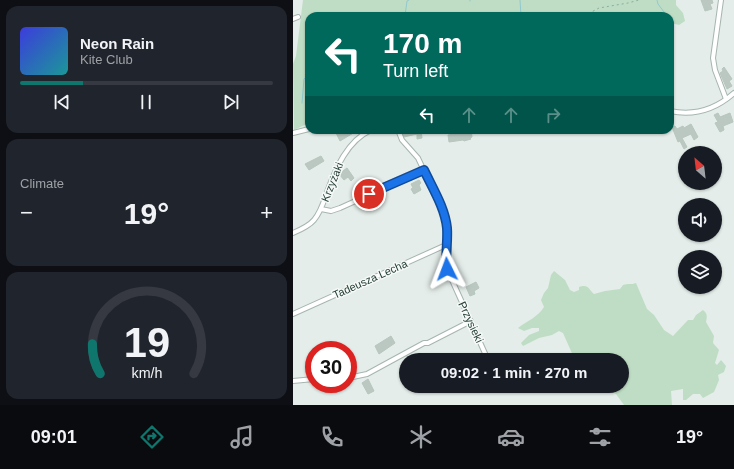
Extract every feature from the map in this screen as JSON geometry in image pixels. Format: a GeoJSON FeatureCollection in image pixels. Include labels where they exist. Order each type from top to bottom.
{"type":"FeatureCollection","features":[{"type":"Feature","properties":{"kind":"street"},"geometry":{"type":"LineString","coordinates":[[721,0],[713,58],[715,70],[726,99]]}},
{"type":"Feature","properties":{"kind":"street"},"geometry":{"type":"LineString","coordinates":[[293,19],[299,17]]}},
{"type":"Feature","properties":{"kind":"street"},"geometry":{"type":"LineString","coordinates":[[674,112],[701,112],[726,99],[734,93]]}},
{"type":"Feature","properties":{"kind":"street"},"geometry":{"type":"LineString","coordinates":[[293,133],[305,130]]}},
{"type":"Feature","properties":{"kind":"street","name":"Krzyżaki"},"geometry":{"type":"LineString","coordinates":[[293,234],[314,220],[321,208],[341,159],[359,138],[365,134]]}},
{"type":"Feature","properties":{"kind":"street","name":"Przysieki"},"geometry":{"type":"LineString","coordinates":[[400,134],[402,140],[418,158],[442,209],[447,230],[447,269],[485,353]]}},
{"type":"Feature","properties":{"kind":"street"},"geometry":{"type":"LineString","coordinates":[[321,208],[331,212],[424,170]]}},
{"type":"Feature","properties":{"kind":"street","name":"Tadeusza Lecha"},"geometry":{"type":"LineString","coordinates":[[293,314],[446,245]]}},
{"type":"Feature","properties":{"kind":"street"},"geometry":{"type":"LineString","coordinates":[[357,376],[367,374],[424,343],[428,343],[471,321]]}},
{"type":"Feature","properties":{"kind":"street"},"geometry":{"type":"LineString","coordinates":[[293,380],[305,379]]}},
{"type":"Feature","properties":{"kind":"path"},"geometry":{"type":"LineString","coordinates":[[592,12],[599,8],[639,0]]}},
{"type":"Feature","properties":{"kind":"green space"},"geometry":{"type":"Polygon","coordinates":[[[303,0],[676,0],[676,5],[683,13],[685,21],[679,25],[674,24],[674,12],[305,12],[305,125],[294,130],[293,64],[296,56],[303,0]]]}},
{"type":"Feature","properties":{"kind":"green space"},"geometry":{"type":"Polygon","coordinates":[[[554,271],[565,280],[570,290],[574,292],[579,290],[579,287],[585,286],[594,294],[620,289],[623,285],[636,283],[647,309],[654,315],[664,330],[673,336],[688,320],[693,320],[696,315],[703,310],[705,311],[707,317],[706,322],[714,336],[713,343],[719,350],[715,363],[717,365],[721,360],[726,366],[724,372],[718,375],[719,380],[714,392],[703,398],[700,394],[693,394],[686,400],[683,400],[683,389],[671,391],[672,405],[624,405],[614,393],[629,393],[629,353],[572,353],[563,333],[559,331],[552,335],[539,338],[523,346],[521,343],[529,335],[539,331],[539,328],[532,328],[524,331],[518,328],[535,316],[544,307],[541,300],[548,288],[551,275],[554,271]]]}},
{"type":"Feature","properties":{"kind":"building"},"geometry":{"type":"Polygon","coordinates":[[[701,0],[712,0],[713,3],[710,4],[712,9],[705,11],[701,0]]]}},
{"type":"Feature","properties":{"kind":"building"},"geometry":{"type":"Polygon","coordinates":[[[724,67],[732,79],[729,81],[732,86],[727,89],[720,73],[723,71],[722,69],[724,67]]]}},
{"type":"Feature","properties":{"kind":"building"},"geometry":{"type":"Polygon","coordinates":[[[718,113],[720,117],[730,113],[733,122],[723,126],[724,130],[720,132],[715,123],[718,122],[714,115],[718,113]]]}},
{"type":"Feature","properties":{"kind":"building"},"geometry":{"type":"Polygon","coordinates":[[[691,124],[698,137],[694,140],[691,134],[682,138],[686,146],[682,146],[680,141],[678,142],[674,132],[674,126],[677,129],[683,126],[684,128],[691,124]]]}},
{"type":"Feature","properties":{"kind":"building"},"geometry":{"type":"Polygon","coordinates":[[[336,134],[352,134],[340,141],[336,134]]]}},
{"type":"Feature","properties":{"kind":"building"},"geometry":{"type":"Polygon","coordinates":[[[403,134],[417,134],[404,137],[403,134]]]}},
{"type":"Feature","properties":{"kind":"building"},"geometry":{"type":"Polygon","coordinates":[[[417,134],[422,134],[422,138],[417,139],[417,134]]]}},
{"type":"Feature","properties":{"kind":"building"},"geometry":{"type":"Polygon","coordinates":[[[472,134],[472,137],[470,138],[471,139],[464,141],[449,142],[448,135],[472,134]]]}},
{"type":"Feature","properties":{"kind":"building"},"geometry":{"type":"Polygon","coordinates":[[[321,156],[324,161],[309,170],[305,164],[321,156]]]}},
{"type":"Feature","properties":{"kind":"building"},"geometry":{"type":"Polygon","coordinates":[[[347,168],[354,178],[351,181],[348,177],[344,180],[339,174],[347,168]]]}},
{"type":"Feature","properties":{"kind":"building"},"geometry":{"type":"Polygon","coordinates":[[[419,180],[421,183],[419,185],[421,190],[414,194],[411,189],[413,188],[411,184],[419,180]]]}},
{"type":"Feature","properties":{"kind":"building"},"geometry":{"type":"Polygon","coordinates":[[[476,282],[479,288],[474,291],[475,294],[470,296],[466,287],[476,282]]]}},
{"type":"Feature","properties":{"kind":"building"},"geometry":{"type":"Polygon","coordinates":[[[391,336],[395,343],[379,354],[375,346],[391,336]]]}},
{"type":"Feature","properties":{"kind":"building"},"geometry":{"type":"Polygon","coordinates":[[[368,379],[374,391],[368,394],[362,383],[368,379]]]}},
{"type":"Feature","properties":{"kind":"waterway"},"geometry":{"type":"LineString","coordinates":[[406,12],[407,1],[409,0]]}},
{"type":"Feature","properties":{"kind":"waterway"},"geometry":{"type":"LineString","coordinates":[[520,0],[521,12]]}},
{"type":"Feature","properties":{"kind":"waterway"},"geometry":{"type":"LineString","coordinates":[[657,0],[664,12]]}},
{"type":"Feature","properties":{"kind":"waterway"},"geometry":{"type":"LineString","coordinates":[[302,103],[305,78]]}},
{"type":"Feature","properties":{"kind":"route"},"geometry":{"type":"LineString","coordinates":[[369,194],[424,170],[442,209],[445,220],[447,230],[445,256],[447,269]]}}]}
